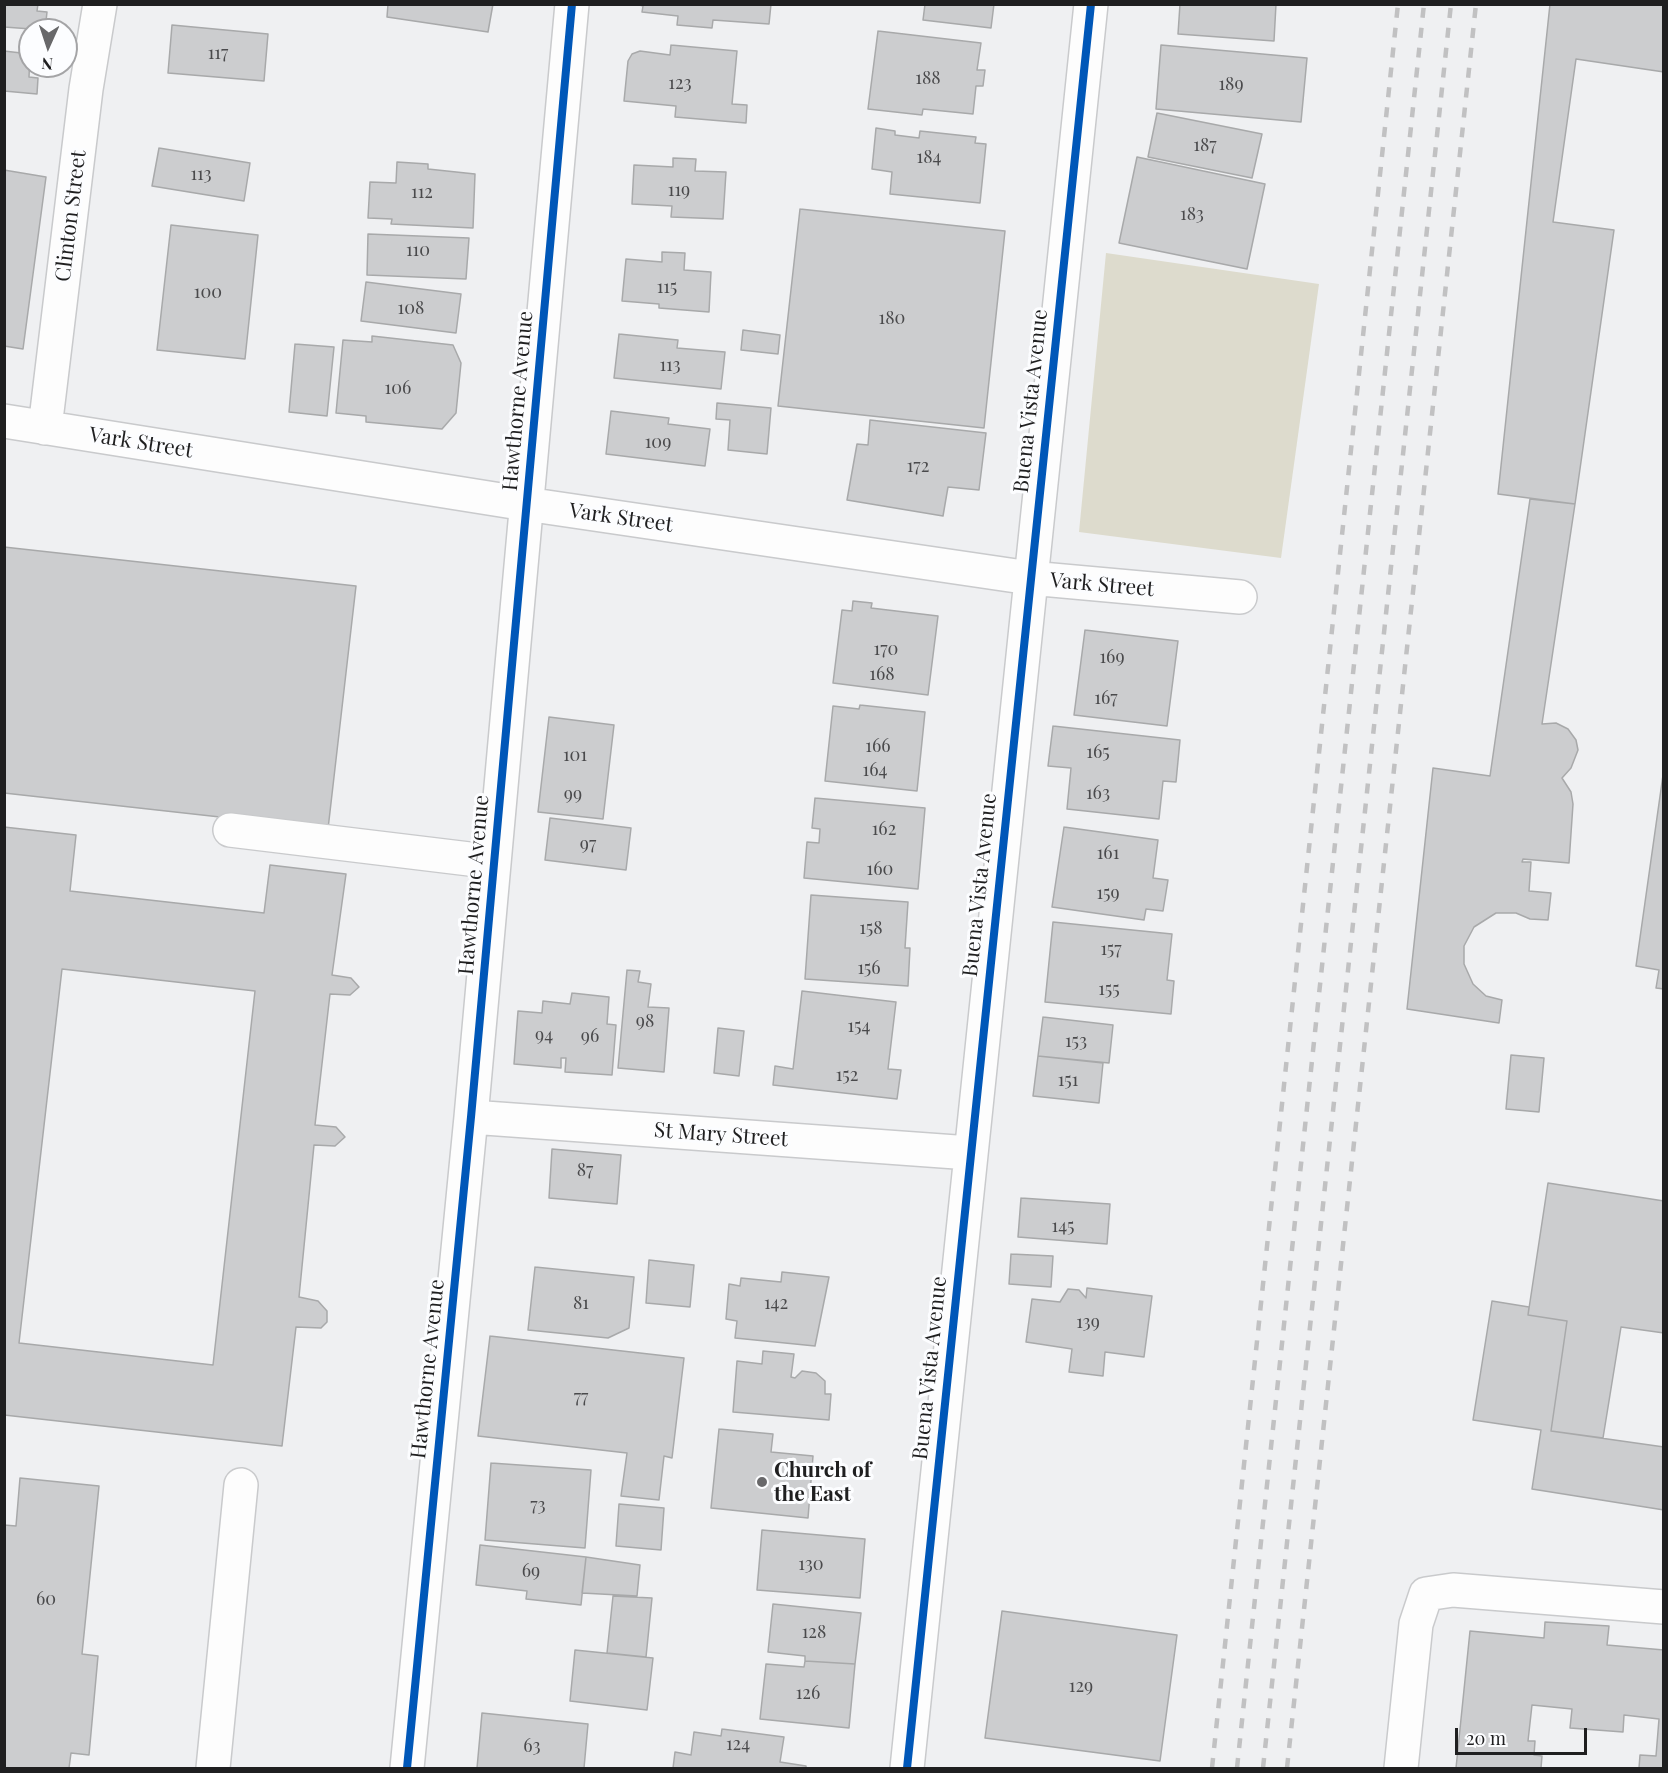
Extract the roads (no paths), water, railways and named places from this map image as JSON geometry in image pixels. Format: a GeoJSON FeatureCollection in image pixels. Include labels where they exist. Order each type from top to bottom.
{"type":"FeatureCollection","features":[{"type":"Feature","properties":{"kind":"street","name":"Clinton Street"},"geometry":{"type":"LineString","coordinates":[[45,428],[85,101],[100,4]]}},
{"type":"Feature","properties":{"kind":"street","name":"Hawthorne Avenue"},"geometry":{"type":"LineString","coordinates":[[407,1768],[471,1117],[572,4]]}},
{"type":"Feature","properties":{"kind":"street","name":"Buena Vista Avenue"},"geometry":{"type":"LineString","coordinates":[[907,1768],[1091,4]]}},
{"type":"Feature","properties":{"kind":"street","name":"Vark Street"},"geometry":{"type":"LineString","coordinates":[[4,422],[526,504],[1030,578],[1240,597]]}},
{"type":"Feature","properties":{"kind":"street"},"geometry":{"type":"LineString","coordinates":[[230,830],[494,862]]}},
{"type":"Feature","properties":{"kind":"street","name":"St Mary Street"},"geometry":{"type":"LineString","coordinates":[[471,1117],[970,1153]]}},
{"type":"Feature","properties":{"kind":"street"},"geometry":{"type":"LineString","coordinates":[[213,1768],[241,1485]]}},
{"type":"Feature","properties":{"kind":"street"},"geometry":{"type":"LineString","coordinates":[[1401,1768],[1416,1624],[1426,1594],[1453,1590],[1664,1607]]}},
{"type":"Feature","properties":{"kind":"railway"},"geometry":{"type":"LineString","coordinates":[[1212,1768],[1398,4]]}},
{"type":"Feature","properties":{"kind":"railway"},"geometry":{"type":"LineString","coordinates":[[1237,1768],[1424,4]]}},
{"type":"Feature","properties":{"kind":"railway"},"geometry":{"type":"LineString","coordinates":[[1263,1768],[1451,4]]}},
{"type":"Feature","properties":{"kind":"railway"},"geometry":{"type":"LineString","coordinates":[[1287,1768],[1476,4]]}},
{"type":"Feature","properties":{"kind":"place","name":"Church of the East"},"geometry":{"type":"Point","coordinates":[762,1482]}}]}
